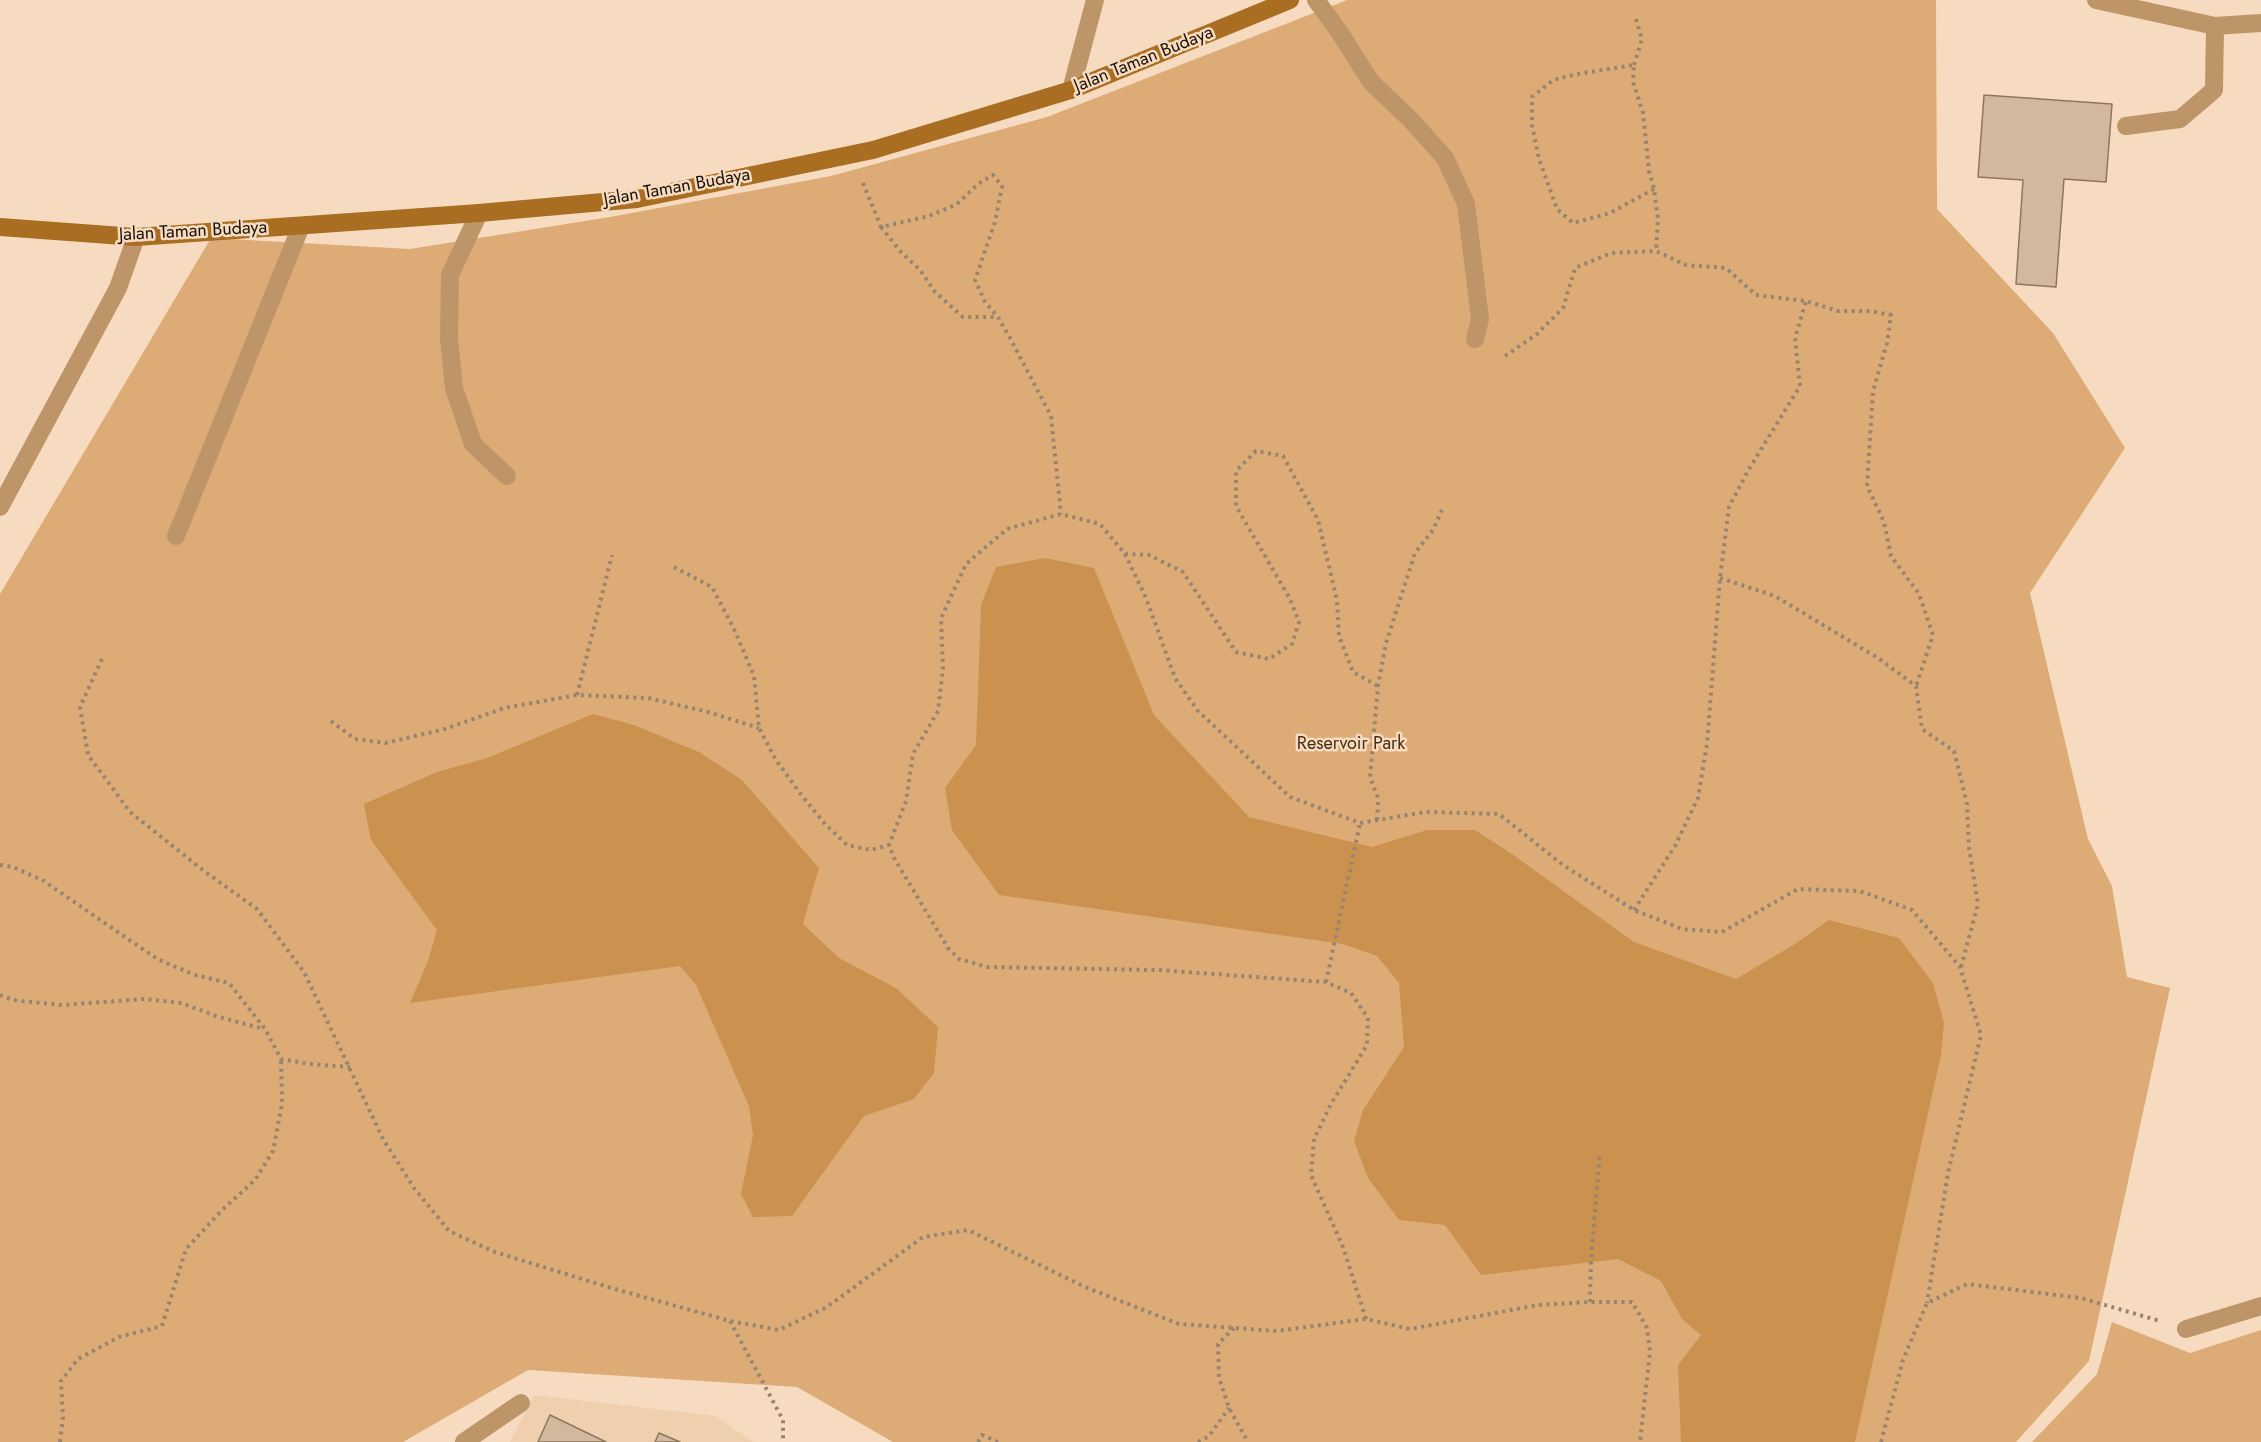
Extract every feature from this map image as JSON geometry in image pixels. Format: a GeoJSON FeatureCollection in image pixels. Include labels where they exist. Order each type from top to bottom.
{"type":"FeatureCollection","features":[{"type":"Feature","properties":{"kind":"main road","name":"Jalan Taman Budaya"},"geometry":{"type":"LineString","coordinates":[[0,227],[136,237],[479,213],[637,199],[873,150],[1071,90],[1290,0]]}},
{"type":"Feature","properties":{"kind":"lane"},"geometry":{"type":"LineString","coordinates":[[1071,90],[1095,0]]}},
{"type":"Feature","properties":{"kind":"lane"},"geometry":{"type":"LineString","coordinates":[[1316,0],[1371,82],[1412,120],[1445,158],[1466,204],[1480,319],[1475,339]]}},
{"type":"Feature","properties":{"kind":"lane"},"geometry":{"type":"LineString","coordinates":[[2096,0],[2215,26],[2261,23]]}},
{"type":"Feature","properties":{"kind":"lane"},"geometry":{"type":"LineString","coordinates":[[2127,126],[2180,119],[2214,90],[2215,26]]}},
{"type":"Feature","properties":{"kind":"lane"},"geometry":{"type":"LineString","coordinates":[[479,213],[450,275],[449,339],[454,388],[473,444],[507,476]]}},
{"type":"Feature","properties":{"kind":"lane"},"geometry":{"type":"LineString","coordinates":[[176,536],[301,226]]}},
{"type":"Feature","properties":{"kind":"lane"},"geometry":{"type":"LineString","coordinates":[[0,507],[118,288],[136,237]]}},
{"type":"Feature","properties":{"kind":"lane"},"geometry":{"type":"LineString","coordinates":[[2186,1329],[2261,1306]]}},
{"type":"Feature","properties":{"kind":"lane"},"geometry":{"type":"LineString","coordinates":[[464,1442],[521,1403]]}},
{"type":"Feature","properties":{"kind":"path"},"geometry":{"type":"LineString","coordinates":[[1635,16],[1642,39],[1634,65],[1633,81],[1643,113],[1649,171],[1654,189],[1658,219],[1656,251]]}},
{"type":"Feature","properties":{"kind":"path"},"geometry":{"type":"LineString","coordinates":[[1634,65],[1553,80],[1532,97],[1532,125],[1539,159],[1557,209],[1574,223],[1610,213],[1654,189]]}},
{"type":"Feature","properties":{"kind":"path"},"geometry":{"type":"LineString","coordinates":[[855,154],[866,194],[880,227],[900,252],[920,270],[935,292],[963,317],[998,317]]}},
{"type":"Feature","properties":{"kind":"path"},"geometry":{"type":"LineString","coordinates":[[880,227],[929,216],[957,204],[978,184],[993,175],[1002,186],[1000,204],[975,280],[985,302],[998,317],[1051,416],[1061,514]]}},
{"type":"Feature","properties":{"kind":"path"},"geometry":{"type":"LineString","coordinates":[[1505,356],[1537,334],[1563,308],[1575,268],[1611,253],[1656,251],[1686,266],[1726,268],[1756,295],[1806,301],[1838,310],[1870,311],[1891,315],[1887,343],[1873,391],[1867,486],[1884,522],[1891,556],[1919,594],[1933,635],[1916,686],[1922,729],[1954,751],[1967,804],[1969,848],[1978,904],[1960,968]]}},
{"type":"Feature","properties":{"kind":"path"},"geometry":{"type":"LineString","coordinates":[[1634,910],[1675,846],[1698,798],[1707,744],[1720,578],[1730,507],[1749,469],[1800,386],[1795,338],[1806,301]]}},
{"type":"Feature","properties":{"kind":"path"},"geometry":{"type":"LineString","coordinates":[[1125,554],[1149,555],[1182,572],[1236,652],[1269,659],[1292,644],[1299,622],[1290,599],[1236,506],[1236,471],[1256,452],[1283,456],[1318,520],[1337,600],[1340,636],[1353,672],[1378,686]]}},
{"type":"Feature","properties":{"kind":"path"},"geometry":{"type":"LineString","coordinates":[[1377,820],[1378,798],[1370,777],[1378,686],[1386,643],[1416,553],[1433,530],[1442,510]]}},
{"type":"Feature","properties":{"kind":"path"},"geometry":{"type":"LineString","coordinates":[[1366,1319],[1343,1247],[1311,1175],[1314,1139],[1331,1104],[1366,1045],[1368,1018],[1351,993],[1326,982],[1158,970],[987,967],[959,959],[948,948],[894,858],[889,845],[906,801],[913,754],[938,711],[943,669],[941,618],[966,564],[1007,529],[1061,514],[1100,524],[1125,554],[1146,598],[1174,678],[1198,711],[1290,797],[1360,823],[1425,812],[1499,814],[1563,865],[1634,910],[1682,929],[1722,932],[1798,889],[1860,891],[1912,910],[1960,968],[1981,1035],[1948,1173],[1927,1304],[1903,1360],[1881,1442]]}},
{"type":"Feature","properties":{"kind":"path"},"geometry":{"type":"LineString","coordinates":[[577,695],[612,555]]}},
{"type":"Feature","properties":{"kind":"path"},"geometry":{"type":"LineString","coordinates":[[674,567],[712,587],[734,629],[754,676],[759,728],[776,760],[799,792],[825,824],[847,845],[871,850],[889,845]]}},
{"type":"Feature","properties":{"kind":"path"},"geometry":{"type":"LineString","coordinates":[[1720,578],[1775,596],[1878,658],[1916,686]]}},
{"type":"Feature","properties":{"kind":"path"},"geometry":{"type":"LineString","coordinates":[[102,659],[80,707],[88,755],[129,812],[257,909],[304,972],[383,1139],[414,1188],[449,1231],[495,1252],[608,1287],[730,1321],[779,1330],[827,1307],[923,1237],[968,1230],[1085,1287],[1179,1324],[1277,1331],[1366,1319],[1410,1329],[1538,1305],[1632,1302],[1647,1328],[1650,1352],[1640,1442]]}},
{"type":"Feature","properties":{"kind":"path"},"geometry":{"type":"LineString","coordinates":[[331,721],[355,739],[385,742],[445,729],[504,708],[577,695],[648,698],[708,712],[759,728]]}},
{"type":"Feature","properties":{"kind":"path"},"geometry":{"type":"LineString","coordinates":[[1326,982],[1360,823]]}},
{"type":"Feature","properties":{"kind":"path"},"geometry":{"type":"LineString","coordinates":[[0,865],[13,867],[44,881],[157,959],[195,975],[228,983],[265,1029],[281,1059],[282,1104],[273,1151],[255,1180],[222,1210],[186,1249],[162,1326],[119,1337],[78,1359],[61,1381],[63,1417],[60,1442]]}},
{"type":"Feature","properties":{"kind":"path"},"geometry":{"type":"LineString","coordinates":[[0,995],[13,1000],[62,1005],[144,999],[181,1003],[219,1017],[265,1029]]}},
{"type":"Feature","properties":{"kind":"path"},"geometry":{"type":"LineString","coordinates":[[281,1059],[350,1067]]}},
{"type":"Feature","properties":{"kind":"path"},"geometry":{"type":"LineString","coordinates":[[1590,1302],[1591,1259],[1600,1153]]}},
{"type":"Feature","properties":{"kind":"path"},"geometry":{"type":"LineString","coordinates":[[1927,1304],[1967,1284],[2081,1298],[2186,1329]]}},
{"type":"Feature","properties":{"kind":"path"},"geometry":{"type":"LineString","coordinates":[[730,1321],[783,1420],[783,1442]]}},
{"type":"Feature","properties":{"kind":"path"},"geometry":{"type":"LineString","coordinates":[[1234,1328],[1218,1344],[1220,1378],[1229,1408],[1248,1442]]}},
{"type":"Feature","properties":{"kind":"path"},"geometry":{"type":"LineString","coordinates":[[1198,1442],[1209,1436],[1229,1408]]}},
{"type":"Feature","properties":{"kind":"path"},"geometry":{"type":"LineString","coordinates":[[978,1442],[982,1435],[998,1442]]}},
{"type":"Feature","properties":{"kind":"shaded area"},"geometry":{"type":"Polygon","coordinates":[[[1045,558],[1094,568],[1154,715],[1249,817],[1372,847],[1427,830],[1475,830],[1634,942],[1736,979],[1795,944],[1829,920],[1899,938],[1933,983],[1944,1023],[1941,1055],[1855,1442],[1681,1442],[1678,1365],[1701,1335],[1682,1319],[1661,1281],[1618,1259],[1481,1275],[1445,1225],[1399,1220],[1368,1178],[1354,1141],[1363,1110],[1404,1047],[1399,983],[1377,956],[1343,944],[999,895],[952,830],[945,788],[976,745],[981,605],[996,567],[1045,558]]]}},
{"type":"Feature","properties":{"kind":"shaded area"},"geometry":{"type":"Polygon","coordinates":[[[593,714],[634,725],[699,752],[742,780],[819,868],[803,924],[839,958],[896,988],[938,1027],[934,1073],[914,1099],[864,1116],[792,1216],[753,1217],[741,1194],[753,1135],[749,1106],[696,985],[680,966],[410,1003],[428,961],[437,930],[371,840],[364,804],[437,772],[487,758],[593,714]]]}},
{"type":"Feature","properties":{"kind":"shaded area"},"geometry":{"type":"Polygon","coordinates":[[[534,1395],[716,1416],[753,1442],[510,1442],[534,1395]]]}},
{"type":"Feature","properties":{"kind":"green space","name":"Reservoir Park"},"geometry":{"type":"Polygon","coordinates":[[[1347,0],[1936,0],[1937,209],[2053,333],[2125,448],[2030,593],[2088,839],[2112,886],[2127,977],[2170,988],[2089,1361],[2016,1442],[893,1442],[797,1387],[528,1370],[403,1442],[0,1442],[0,594],[211,238],[410,249],[610,217],[831,176],[1047,117],[1347,0]]]}},
{"type":"Feature","properties":{"kind":"green space"},"geometry":{"type":"Polygon","coordinates":[[[2112,1322],[2190,1353],[2261,1330],[2261,1442],[2032,1442],[2097,1374],[2112,1322]]]}},
{"type":"Feature","properties":{"kind":"building"},"geometry":{"type":"Polygon","coordinates":[[[1984,95],[2112,104],[2106,182],[2064,179],[2056,287],[2016,284],[2023,180],[1978,177],[1984,95]]]}},
{"type":"Feature","properties":{"kind":"building"},"geometry":{"type":"Polygon","coordinates":[[[550,1415],[606,1442],[538,1442],[550,1415]]]}},
{"type":"Feature","properties":{"kind":"building"},"geometry":{"type":"Polygon","coordinates":[[[659,1433],[680,1442],[655,1442],[659,1433]]]}}]}
